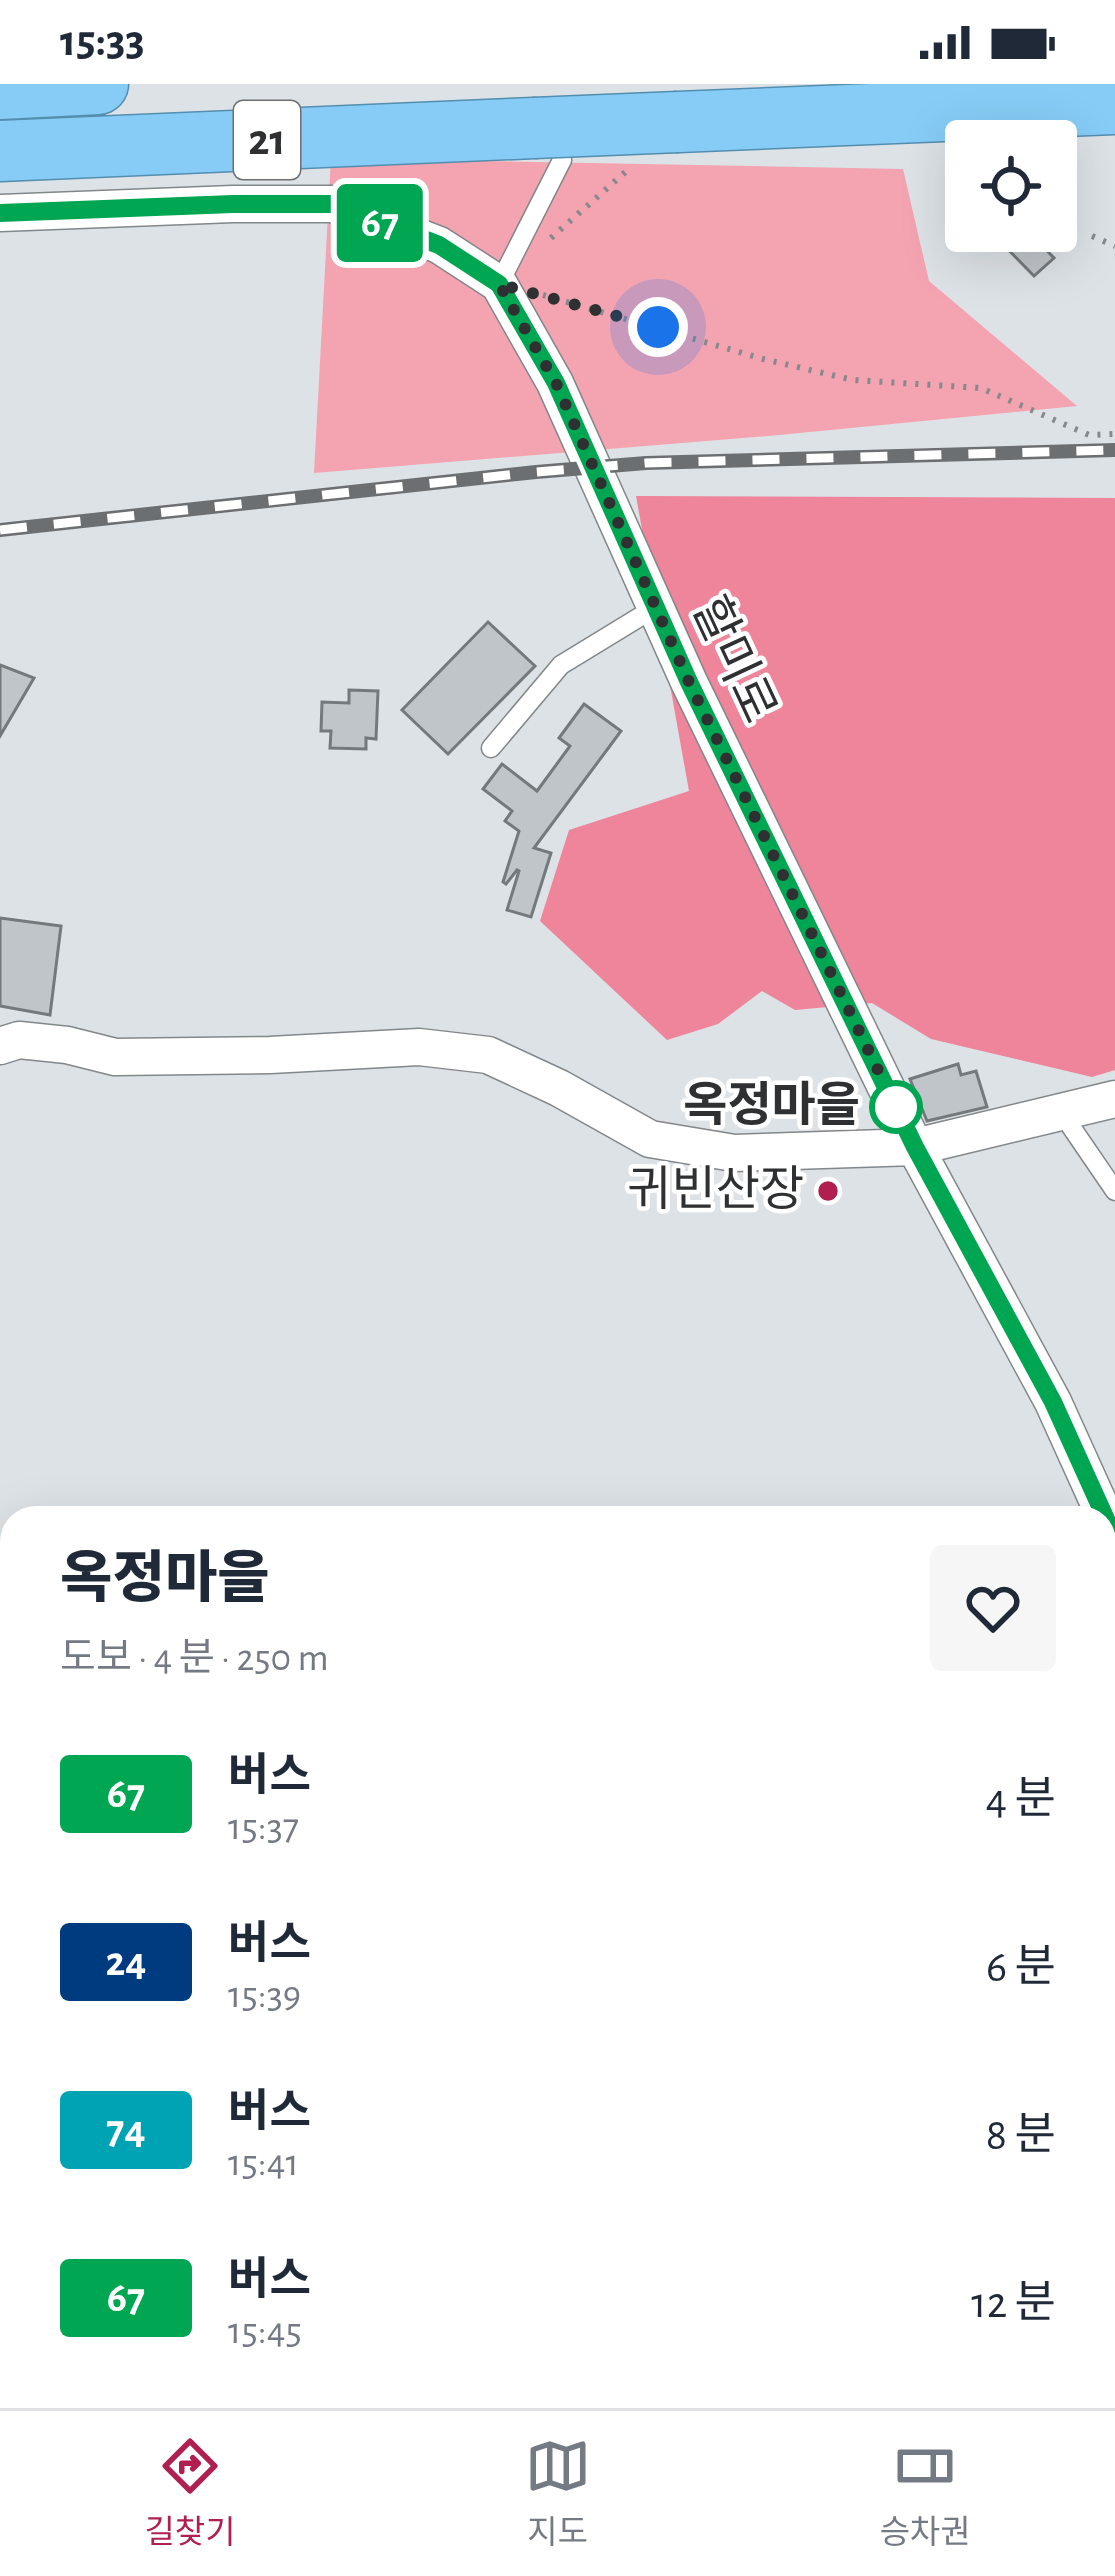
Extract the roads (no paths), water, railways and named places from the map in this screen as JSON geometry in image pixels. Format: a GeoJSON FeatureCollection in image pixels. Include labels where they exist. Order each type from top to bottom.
{"type":"FeatureCollection","features":[{"type":"Feature","properties":{"kind":"highway"},"geometry":{"type":"LineString","coordinates":[[0,88],[98,84]]}},
{"type":"Feature","properties":{"kind":"highway","name":"21"},"geometry":{"type":"LineString","coordinates":[[0,151],[659,141],[1115,104]]}},
{"type":"Feature","properties":{"kind":"street","name":"할미로"},"geometry":{"type":"LineString","coordinates":[[0,213],[333,204],[439,245],[499,284],[556,383],[689,682],[915,1147],[1053,1402],[1100,1506]]}},
{"type":"Feature","properties":{"kind":"street"},"geometry":{"type":"LineString","coordinates":[[0,1046],[19,1040],[115,1057],[419,1047],[488,1055],[650,1138],[734,1153],[915,1147],[1115,1099]]}},
{"type":"Feature","properties":{"kind":"lane"},"geometry":{"type":"LineString","coordinates":[[499,284],[548,144]]}},
{"type":"Feature","properties":{"kind":"lane"},"geometry":{"type":"LineString","coordinates":[[491,748],[561,665],[656,608]]}},
{"type":"Feature","properties":{"kind":"lane"},"geometry":{"type":"LineString","coordinates":[[1061,1112],[1115,1190]]}},
{"type":"Feature","properties":{"kind":"railway"},"geometry":{"type":"LineString","coordinates":[[0,530],[646,463],[1115,450]]}},
{"type":"Feature","properties":{"kind":"place","name":"옥정마을"},"geometry":{"type":"Point","coordinates":[896,1107]}},
{"type":"Feature","properties":{"kind":"place","name":"귀빈산장"},"geometry":{"type":"Point","coordinates":[828,1191]}}]}
